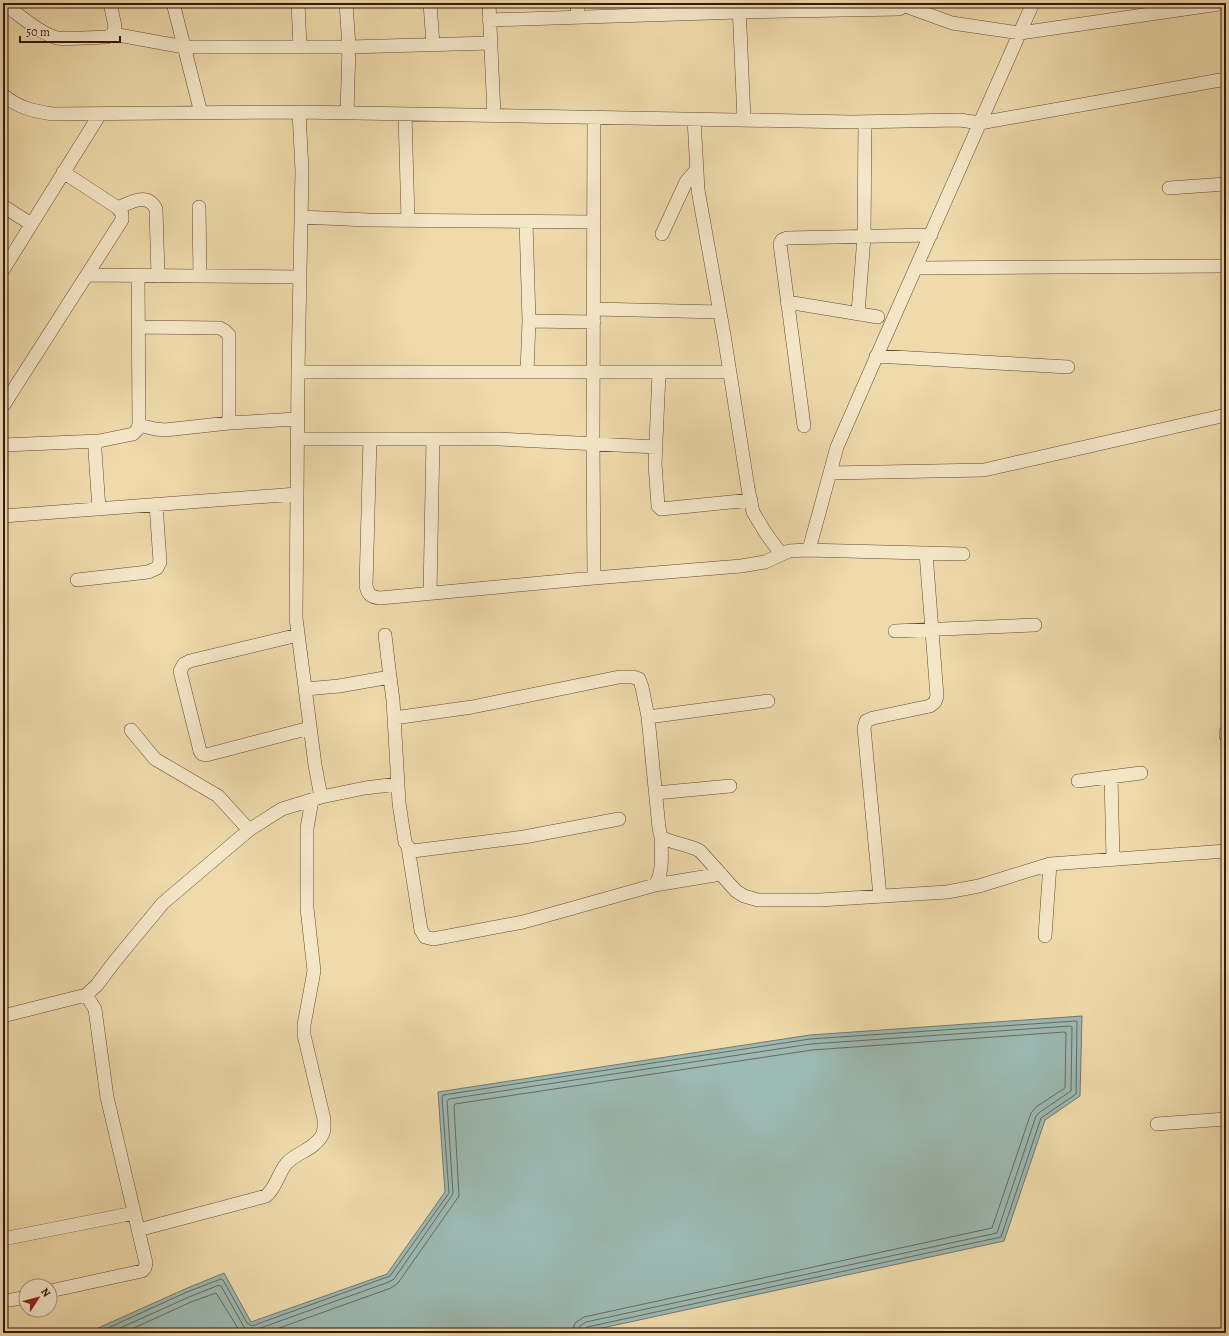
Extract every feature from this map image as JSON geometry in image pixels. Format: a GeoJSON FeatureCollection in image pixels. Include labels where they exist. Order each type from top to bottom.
{"type":"FeatureCollection","features":[{"type":"Feature","properties":{"kind":"street"},"geometry":{"type":"LineString","coordinates":[[4,5],[40,30],[58,38],[107,37],[112,34],[115,26],[110,3]]}},
{"type":"Feature","properties":{"kind":"street"},"geometry":{"type":"LineString","coordinates":[[173,3],[201,113]]}},
{"type":"Feature","properties":{"kind":"street"},"geometry":{"type":"LineString","coordinates":[[298,3],[300,47]]}},
{"type":"Feature","properties":{"kind":"street"},"geometry":{"type":"LineString","coordinates":[[346,3],[349,47],[347,113]]}},
{"type":"Feature","properties":{"kind":"street"},"geometry":{"type":"LineString","coordinates":[[430,3],[433,45]]}},
{"type":"Feature","properties":{"kind":"street"},"geometry":{"type":"LineString","coordinates":[[489,3],[494,115]]}},
{"type":"Feature","properties":{"kind":"street"},"geometry":{"type":"LineString","coordinates":[[577,3],[578,18]]}},
{"type":"Feature","properties":{"kind":"street"},"geometry":{"type":"LineString","coordinates":[[370,439],[366,586],[368,594],[372,597],[380,598],[741,566],[764,562],[810,546],[837,447],[1033,3]]}},
{"type":"Feature","properties":{"kind":"street"},"geometry":{"type":"LineString","coordinates":[[490,20],[578,18],[673,9],[811,7],[899,9],[907,5],[958,25],[1020,33],[1184,6],[1226,3]]}},
{"type":"Feature","properties":{"kind":"street"},"geometry":{"type":"LineString","coordinates":[[739,8],[744,120]]}},
{"type":"Feature","properties":{"kind":"street"},"geometry":{"type":"LineString","coordinates":[[112,34],[184,47],[349,47],[491,43]]}},
{"type":"Feature","properties":{"kind":"street"},"geometry":{"type":"LineString","coordinates":[[3,96],[29,110],[53,114],[299,112],[865,122],[960,120],[980,123],[1226,79]]}},
{"type":"Feature","properties":{"kind":"street"},"geometry":{"type":"LineString","coordinates":[[138,1230],[266,1196],[271,1192],[286,1165],[315,1144],[322,1137],[324,1129],[324,1119],[304,1035],[314,971],[307,908],[307,828],[317,798],[315,765],[296,618],[297,419],[302,171],[299,112]]}},
{"type":"Feature","properties":{"kind":"street"},"geometry":{"type":"LineString","coordinates":[[3,270],[100,114]]}},
{"type":"Feature","properties":{"kind":"street"},"geometry":{"type":"LineString","coordinates":[[405,114],[408,220]]}},
{"type":"Feature","properties":{"kind":"street"},"geometry":{"type":"LineString","coordinates":[[594,117],[594,578]]}},
{"type":"Feature","properties":{"kind":"street"},"geometry":{"type":"LineString","coordinates":[[694,119],[698,190],[753,512],[765,532],[794,551],[963,554]]}},
{"type":"Feature","properties":{"kind":"street"},"geometry":{"type":"LineString","coordinates":[[858,313],[864,237],[865,122]]}},
{"type":"Feature","properties":{"kind":"street"},"geometry":{"type":"LineString","coordinates":[[662,234],[683,189],[696,170]]}},
{"type":"Feature","properties":{"kind":"street"},"geometry":{"type":"LineString","coordinates":[[3,406],[122,220],[122,214],[118,208],[63,172]]}},
{"type":"Feature","properties":{"kind":"street"},"geometry":{"type":"LineString","coordinates":[[1169,188],[1226,184]]}},
{"type":"Feature","properties":{"kind":"street"},"geometry":{"type":"LineString","coordinates":[[118,208],[135,201],[148,200],[156,209],[158,276]]}},
{"type":"Feature","properties":{"kind":"street"},"geometry":{"type":"LineString","coordinates":[[3,206],[31,224]]}},
{"type":"Feature","properties":{"kind":"street"},"geometry":{"type":"LineString","coordinates":[[199,207],[200,276]]}},
{"type":"Feature","properties":{"kind":"street"},"geometry":{"type":"LineString","coordinates":[[301,217],[594,222]]}},
{"type":"Feature","properties":{"kind":"street"},"geometry":{"type":"LineString","coordinates":[[526,221],[529,321],[528,372]]}},
{"type":"Feature","properties":{"kind":"street"},"geometry":{"type":"LineString","coordinates":[[804,426],[780,244],[782,240],[787,238],[930,236]]}},
{"type":"Feature","properties":{"kind":"street"},"geometry":{"type":"LineString","coordinates":[[916,268],[1226,266]]}},
{"type":"Feature","properties":{"kind":"street"},"geometry":{"type":"LineString","coordinates":[[87,275],[300,277]]}},
{"type":"Feature","properties":{"kind":"street"},"geometry":{"type":"LineString","coordinates":[[3,445],[99,441],[133,434],[138,430],[138,275]]}},
{"type":"Feature","properties":{"kind":"street"},"geometry":{"type":"LineString","coordinates":[[788,302],[878,317]]}},
{"type":"Feature","properties":{"kind":"street"},"geometry":{"type":"LineString","coordinates":[[529,321],[594,316],[719,312]]}},
{"type":"Feature","properties":{"kind":"street"},"geometry":{"type":"LineString","coordinates":[[138,327],[220,328],[229,335],[229,423]]}},
{"type":"Feature","properties":{"kind":"street"},"geometry":{"type":"LineString","coordinates":[[876,356],[1068,367]]}},
{"type":"Feature","properties":{"kind":"street"},"geometry":{"type":"LineString","coordinates":[[298,372],[528,372],[593,374],[730,372]]}},
{"type":"Feature","properties":{"kind":"street"},"geometry":{"type":"LineString","coordinates":[[659,373],[655,464],[656,499],[658,506],[661,508],[751,500]]}},
{"type":"Feature","properties":{"kind":"street"},"geometry":{"type":"LineString","coordinates":[[830,473],[984,470],[1226,415]]}},
{"type":"Feature","properties":{"kind":"street"},"geometry":{"type":"LineString","coordinates":[[139,425],[165,430],[229,423],[297,419]]}},
{"type":"Feature","properties":{"kind":"street"},"geometry":{"type":"LineString","coordinates":[[297,439],[499,439],[656,447]]}},
{"type":"Feature","properties":{"kind":"street"},"geometry":{"type":"LineString","coordinates":[[430,593],[433,439]]}},
{"type":"Feature","properties":{"kind":"street"},"geometry":{"type":"LineString","coordinates":[[99,441],[95,445],[95,451],[100,509]]}},
{"type":"Feature","properties":{"kind":"street"},"geometry":{"type":"LineString","coordinates":[[3,516],[297,494]]}},
{"type":"Feature","properties":{"kind":"street"},"geometry":{"type":"LineString","coordinates":[[78,580],[148,572],[157,568],[160,562],[156,504]]}},
{"type":"Feature","properties":{"kind":"street"},"geometry":{"type":"LineString","coordinates":[[880,896],[864,728],[866,721],[873,718],[930,706],[935,702],[937,696],[926,553]]}},
{"type":"Feature","properties":{"kind":"street"},"geometry":{"type":"LineString","coordinates":[[895,631],[1035,625]]}},
{"type":"Feature","properties":{"kind":"street"},"geometry":{"type":"LineString","coordinates":[[385,635],[394,718],[398,784],[405,842],[408,848],[420,930],[425,936],[433,939],[523,922],[655,885],[720,874]]}},
{"type":"Feature","properties":{"kind":"street"},"geometry":{"type":"LineString","coordinates":[[298,636],[190,661],[184,664],[180,671],[202,754],[206,755],[310,728]]}},
{"type":"Feature","properties":{"kind":"street"},"geometry":{"type":"LineString","coordinates":[[306,689],[339,686],[390,677]]}},
{"type":"Feature","properties":{"kind":"street"},"geometry":{"type":"LineString","coordinates":[[394,718],[472,707],[619,677],[633,677],[639,679],[648,717],[658,828],[661,837],[661,872],[655,885]]}},
{"type":"Feature","properties":{"kind":"street"},"geometry":{"type":"LineString","coordinates":[[648,717],[768,701]]}},
{"type":"Feature","properties":{"kind":"street"},"geometry":{"type":"LineString","coordinates":[[131,730],[155,759],[218,796],[249,830]]}},
{"type":"Feature","properties":{"kind":"street"},"geometry":{"type":"LineString","coordinates":[[1078,781],[1141,773]]}},
{"type":"Feature","properties":{"kind":"street"},"geometry":{"type":"LineString","coordinates":[[1111,777],[1113,858]]}},
{"type":"Feature","properties":{"kind":"street"},"geometry":{"type":"LineString","coordinates":[[3,1016],[86,994],[98,985],[115,961],[163,903],[249,830],[282,809],[317,798],[365,788],[398,784]]}},
{"type":"Feature","properties":{"kind":"street"},"geometry":{"type":"LineString","coordinates":[[656,793],[730,786]]}},
{"type":"Feature","properties":{"kind":"street"},"geometry":{"type":"LineString","coordinates":[[408,848],[413,851],[524,837],[619,819]]}},
{"type":"Feature","properties":{"kind":"street"},"geometry":{"type":"LineString","coordinates":[[661,837],[668,841],[693,847],[700,851],[736,891],[744,896],[758,900],[820,900],[947,892],[979,886],[1050,864],[1113,858],[1226,851]]}},
{"type":"Feature","properties":{"kind":"street"},"geometry":{"type":"LineString","coordinates":[[1045,936],[1050,864]]}},
{"type":"Feature","properties":{"kind":"street"},"geometry":{"type":"LineString","coordinates":[[58,1289],[142,1271],[145,1268],[146,1263],[107,1097],[95,1009],[86,994]]}},
{"type":"Feature","properties":{"kind":"street"},"geometry":{"type":"LineString","coordinates":[[1157,1124],[1226,1119]]}},
{"type":"Feature","properties":{"kind":"street"},"geometry":{"type":"LineString","coordinates":[[8,1238],[134,1212]]}},
{"type":"Feature","properties":{"kind":"street"},"geometry":{"type":"LineString","coordinates":[[11,1300],[18,1298]]}},
{"type":"Feature","properties":{"kind":"water"},"geometry":{"type":"Polygon","coordinates":[[[1082,1016],[1080,1096],[1045,1120],[1004,1241],[579,1333],[87,1333],[224,1273],[251,1322],[387,1274],[445,1192],[438,1092],[810,1035],[1082,1016]]]}}]}
